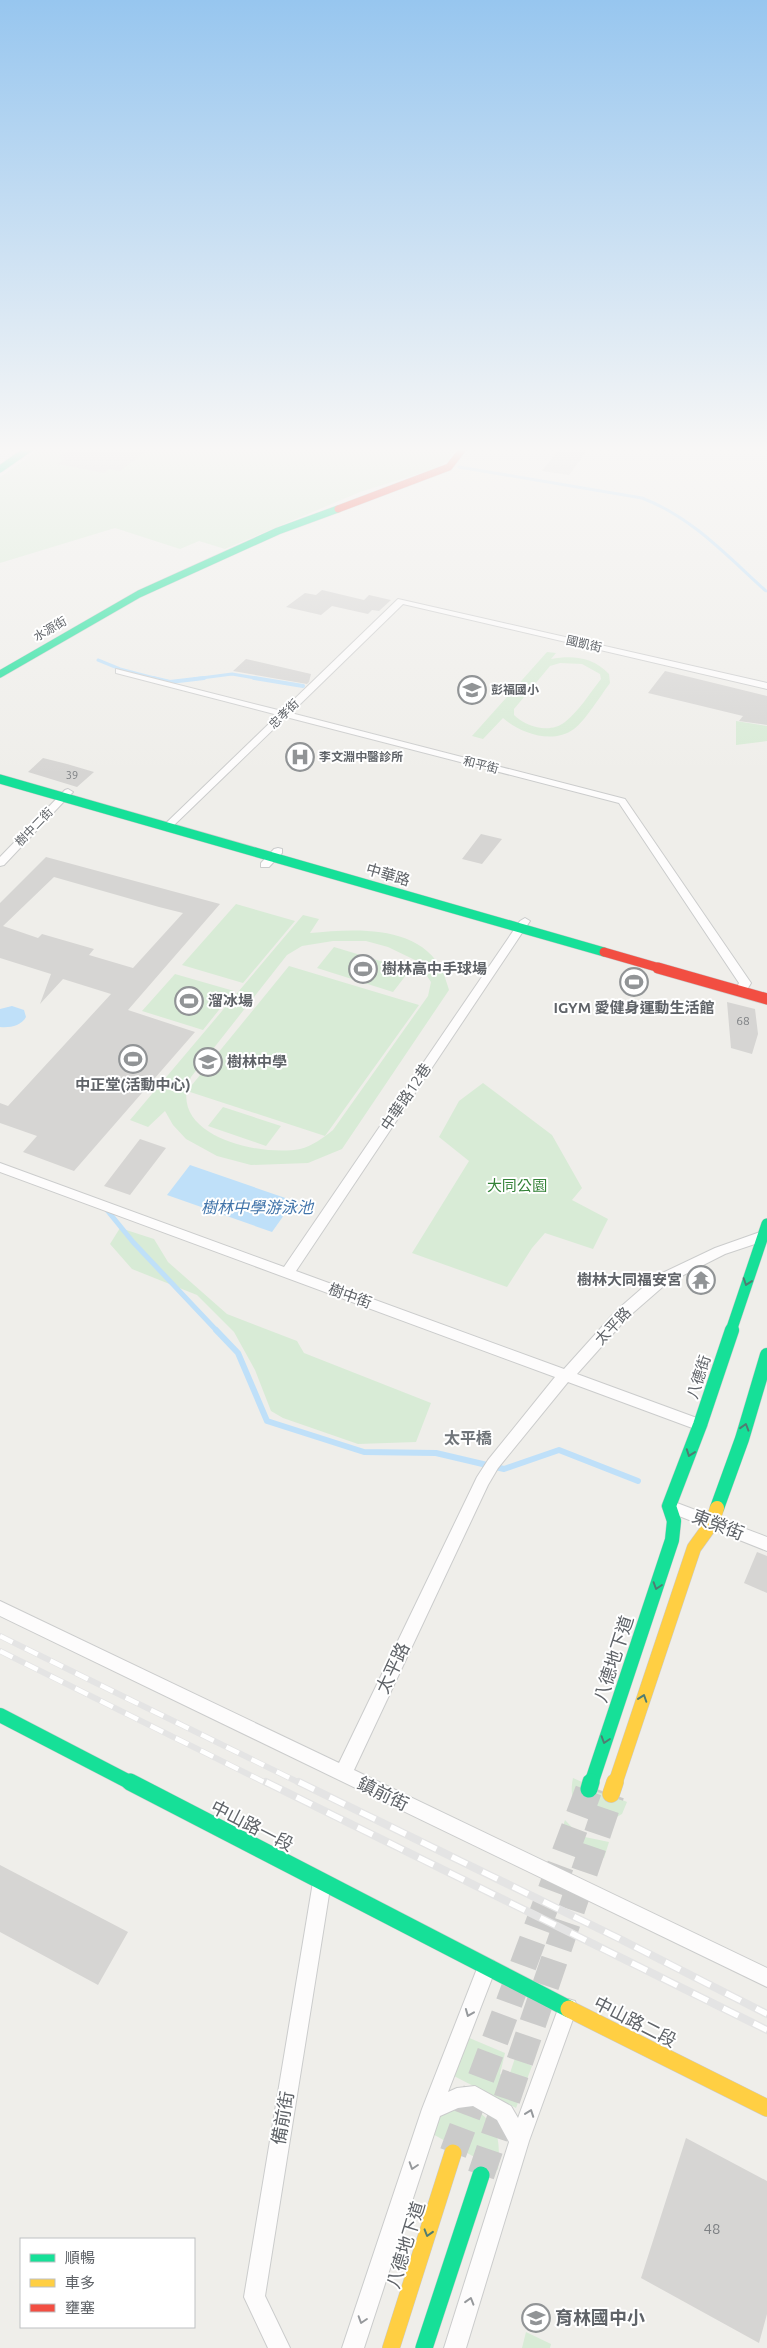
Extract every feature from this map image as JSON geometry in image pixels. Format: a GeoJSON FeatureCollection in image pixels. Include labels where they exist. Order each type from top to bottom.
{"type":"FeatureCollection","features":[{"type":"Feature","properties":{"kind":"street","name":"水源街"},"geometry":{"type":"LineString","coordinates":[[0,674],[139,594],[224,556]]}},
{"type":"Feature","properties":{"kind":"street","name":"國凱街"},"geometry":{"type":"LineString","coordinates":[[401,601],[767,686]]}},
{"type":"Feature","properties":{"kind":"street","name":"忠孝街"},"geometry":{"type":"LineString","coordinates":[[170,824],[401,601]]}},
{"type":"Feature","properties":{"kind":"street","name":"和平街"},"geometry":{"type":"LineString","coordinates":[[119,671],[622,801],[743,987]]}},
{"type":"Feature","properties":{"kind":"street","name":"中華路"},"geometry":{"type":"LineString","coordinates":[[0,772],[65,795]]}},
{"type":"Feature","properties":{"kind":"street","name":"中華路"},"geometry":{"type":"LineString","coordinates":[[0,780],[65,795],[170,824],[272,858],[743,987],[767,990]]}},
{"type":"Feature","properties":{"kind":"street","name":"樹中二街"},"geometry":{"type":"LineString","coordinates":[[0,863],[65,795]]}},
{"type":"Feature","properties":{"kind":"street","name":"中華路12巷"},"geometry":{"type":"LineString","coordinates":[[287,1273],[522,925]]}},
{"type":"Feature","properties":{"kind":"street","name":"中華路"},"geometry":{"type":"LineString","coordinates":[[743,987],[767,999]]}},
{"type":"Feature","properties":{"kind":"street","name":"樹中街"},"geometry":{"type":"LineString","coordinates":[[0,1167],[700,1425]]}},
{"type":"Feature","properties":{"kind":"street","name":"太平路"},"geometry":{"type":"LineString","coordinates":[[343,1774],[482,1481],[493,1464],[557,1384],[567,1376],[622,1314],[661,1280],[720,1251],[766,1232]]}},
{"type":"Feature","properties":{"kind":"street","name":"八德街"},"geometry":{"type":"LineString","coordinates":[[672,1540],[674,1521],[670,1506],[700,1425],[766,1232]]}},
{"type":"Feature","properties":{"kind":"street"},"geometry":{"type":"LineString","coordinates":[[611,1794],[694,1548],[712,1523],[742,1439],[767,1355]]}},
{"type":"Feature","properties":{"kind":"street","name":"東榮街"},"geometry":{"type":"LineString","coordinates":[[670,1506],[767,1544]]}},
{"type":"Feature","properties":{"kind":"street","name":"八德地下道"},"geometry":{"type":"LineString","coordinates":[[589,1790],[672,1540]]}},
{"type":"Feature","properties":{"kind":"street","name":"鎮前街"},"geometry":{"type":"LineString","coordinates":[[0,1608],[767,1978]]}},
{"type":"Feature","properties":{"kind":"street","name":"中山路一段"},"geometry":{"type":"LineString","coordinates":[[0,1715],[487,1968]]}},
{"type":"Feature","properties":{"kind":"street","name":"備前街"},"geometry":{"type":"LineString","coordinates":[[279,2348],[254,2297],[322,1882]]}},
{"type":"Feature","properties":{"kind":"street"},"geometry":{"type":"LineString","coordinates":[[353,2348],[432,2109],[487,1968]]}},
{"type":"Feature","properties":{"kind":"street","name":"中山路二段"},"geometry":{"type":"LineString","coordinates":[[487,1968],[767,2108]]}},
{"type":"Feature","properties":{"kind":"street"},"geometry":{"type":"LineString","coordinates":[[455,2348],[519,2141],[568,2008]]}},
{"type":"Feature","properties":{"kind":"street"},"geometry":{"type":"LineString","coordinates":[[432,2109],[457,2098],[475,2096],[504,2113],[519,2141]]}},
{"type":"Feature","properties":{"kind":"street","name":"八德地下道"},"geometry":{"type":"LineString","coordinates":[[391,2348],[453,2153]]}},
{"type":"Feature","properties":{"kind":"street"},"geometry":{"type":"LineString","coordinates":[[424,2348],[481,2175]]}},
{"type":"Feature","properties":{"kind":"green space"},"geometry":{"type":"Polygon","coordinates":[[[0,556],[24,556],[0,563],[0,556]]]}},
{"type":"Feature","properties":{"kind":"green space"},"geometry":{"type":"Polygon","coordinates":[[[547,652],[556,653],[551,659],[567,657],[589,661],[603,668],[609,674],[610,683],[593,708],[574,729],[565,734],[546,737],[537,735],[518,728],[503,718],[483,739],[472,736],[547,652]],[[560,663],[550,666],[514,709],[514,715],[525,723],[538,728],[552,728],[565,722],[580,707],[601,679],[600,674],[582,664],[560,663]]]}},
{"type":"Feature","properties":{"kind":"green space"},"geometry":{"type":"Polygon","coordinates":[[[736,721],[767,726],[767,741],[736,745],[736,721]]]}},
{"type":"Feature","properties":{"kind":"green space"},"geometry":{"type":"Polygon","coordinates":[[[236,904],[295,921],[243,983],[182,965],[236,904]]]}},
{"type":"Feature","properties":{"kind":"green space"},"geometry":{"type":"Polygon","coordinates":[[[303,915],[319,919],[310,933],[365,931],[402,937],[419,945],[432,956],[443,972],[449,990],[342,1149],[308,1163],[251,1165],[217,1156],[186,1139],[173,1125],[165,1111],[148,1127],[130,1120],[303,915]],[[333,941],[302,946],[287,955],[191,1077],[186,1097],[191,1114],[203,1127],[220,1138],[240,1145],[282,1151],[309,1146],[333,1130],[428,996],[431,982],[417,961],[388,947],[366,941],[333,941]]]}},
{"type":"Feature","properties":{"kind":"green space","name":"樹林高中手球場"},"geometry":{"type":"Polygon","coordinates":[[[334,947],[410,970],[393,992],[317,968],[334,947]]]}},
{"type":"Feature","properties":{"kind":"green space"},"geometry":{"type":"Polygon","coordinates":[[[289,966],[419,1005],[325,1136],[187,1091],[289,966]]]}},
{"type":"Feature","properties":{"kind":"green space","name":"溜冰場"},"geometry":{"type":"Polygon","coordinates":[[[175,974],[234,991],[203,1030],[142,1011],[175,974]]]}},
{"type":"Feature","properties":{"kind":"green space","name":"大同公園"},"geometry":{"type":"Polygon","coordinates":[[[483,1083],[552,1135],[582,1188],[572,1200],[608,1219],[593,1249],[545,1233],[532,1248],[507,1287],[412,1253],[469,1161],[439,1137],[459,1101],[483,1083]]]}},
{"type":"Feature","properties":{"kind":"green space"},"geometry":{"type":"Polygon","coordinates":[[[223,1107],[281,1126],[266,1146],[208,1126],[223,1107]]]}},
{"type":"Feature","properties":{"kind":"green space"},"geometry":{"type":"Polygon","coordinates":[[[120,1228],[154,1239],[168,1262],[227,1314],[297,1341],[304,1353],[431,1403],[416,1442],[358,1444],[283,1418],[271,1411],[255,1370],[234,1332],[197,1295],[132,1269],[110,1244],[120,1228]]]}},
{"type":"Feature","properties":{"kind":"green space"},"geometry":{"type":"Polygon","coordinates":[[[573,1778],[627,1802],[622,1814],[608,1822],[584,1813],[579,1809],[572,1796],[573,1778]]]}},
{"type":"Feature","properties":{"kind":"green space"},"geometry":{"type":"Polygon","coordinates":[[[565,1820],[580,1836],[609,1842],[604,1858],[559,1838],[565,1820]]]}},
{"type":"Feature","properties":{"kind":"green space"},"geometry":{"type":"Polygon","coordinates":[[[467,2037],[505,2053],[500,2074],[508,2079],[515,2058],[532,2066],[516,2108],[454,2076],[467,2037]]]}},
{"type":"Feature","properties":{"kind":"green space"},"geometry":{"type":"Polygon","coordinates":[[[466,2104],[485,2117],[495,2131],[499,2147],[498,2170],[429,2132],[437,2116],[466,2104]]]}},
{"type":"Feature","properties":{"kind":"green space"},"geometry":{"type":"Polygon","coordinates":[[[526,2332],[551,2344],[550,2348],[522,2348],[526,2332]]]}},
{"type":"Feature","properties":{"kind":"water"},"geometry":{"type":"Polygon","coordinates":[[[12,1006],[24,1010],[26,1017],[15,1026],[0,1027],[0,1009],[12,1006]]]}},
{"type":"Feature","properties":{"kind":"water","name":"樹林中學游泳池"},"geometry":{"type":"Polygon","coordinates":[[[190,1165],[294,1201],[272,1232],[167,1195],[190,1165]]]}},
{"type":"Feature","properties":{"kind":"building"},"geometry":{"type":"Polygon","coordinates":[[[322,590],[364,600],[369,595],[391,600],[379,611],[372,610],[368,614],[332,606],[321,615],[286,607],[305,593],[316,595],[322,590]]]}},
{"type":"Feature","properties":{"kind":"building"},"geometry":{"type":"Polygon","coordinates":[[[246,659],[311,674],[309,682],[307,684],[233,671],[246,659]]]}},
{"type":"Feature","properties":{"kind":"building"},"geometry":{"type":"Polygon","coordinates":[[[665,671],[767,696],[767,725],[739,721],[743,716],[648,693],[665,671]]]}},
{"type":"Feature","properties":{"kind":"building"},"geometry":{"type":"Polygon","coordinates":[[[43,758],[94,772],[77,787],[28,772],[43,758]]]}},
{"type":"Feature","properties":{"kind":"building"},"geometry":{"type":"Polygon","coordinates":[[[481,834],[502,839],[482,864],[462,859],[481,834]]]}},
{"type":"Feature","properties":{"kind":"building"},"geometry":{"type":"Polygon","coordinates":[[[46,857],[220,904],[128,1010],[195,1032],[74,1171],[23,1152],[37,1136],[0,1123],[0,1103],[8,1106],[111,994],[63,979],[40,1004],[51,974],[0,958],[0,903],[46,857]],[[54,877],[3,926],[38,938],[42,934],[94,949],[89,955],[133,968],[183,913],[54,877]]]}},
{"type":"Feature","properties":{"kind":"building"},"geometry":{"type":"Polygon","coordinates":[[[727,1002],[755,1009],[758,1034],[752,1054],[731,1048],[727,1002]]]}},
{"type":"Feature","properties":{"kind":"building"},"geometry":{"type":"Polygon","coordinates":[[[140,1139],[166,1148],[130,1195],[104,1186],[140,1139]]]}},
{"type":"Feature","properties":{"kind":"building"},"geometry":{"type":"Polygon","coordinates":[[[757,1552],[767,1556],[767,1593],[744,1583],[757,1552]]]}},
{"type":"Feature","properties":{"kind":"building"},"geometry":{"type":"Polygon","coordinates":[[[0,1865],[128,1932],[98,1985],[0,1932],[0,1865]]]}},
{"type":"Feature","properties":{"kind":"building"},"geometry":{"type":"Polygon","coordinates":[[[686,2138],[767,2181],[767,2314],[759,2343],[641,2278],[686,2138]]]}},
{"type":"Feature","properties":{"kind":"waterway"},"geometry":{"type":"LineString","coordinates":[[728,556],[766,591]]}},
{"type":"Feature","properties":{"kind":"waterway"},"geometry":{"type":"LineString","coordinates":[[98,660],[120,669],[158,679]]}},
{"type":"Feature","properties":{"kind":"waterway"},"geometry":{"type":"LineString","coordinates":[[194,679],[232,674],[261,679]]}},
{"type":"Feature","properties":{"kind":"waterway"},"geometry":{"type":"LineString","coordinates":[[153,678],[170,682],[204,678]]}},
{"type":"Feature","properties":{"kind":"waterway"},"geometry":{"type":"LineString","coordinates":[[254,678],[303,686]]}},
{"type":"Feature","properties":{"kind":"waterway"},"geometry":{"type":"LineString","coordinates":[[107,1210],[133,1242],[217,1331]]}},
{"type":"Feature","properties":{"kind":"waterway"},"geometry":{"type":"LineString","coordinates":[[216,1330],[238,1353],[267,1421],[364,1452],[436,1453],[504,1469],[559,1450],[638,1481]]}},
{"type":"Feature","properties":{"kind":"tunnel"},"geometry":{"type":"LineString","coordinates":[[453,2153],[589,1789]]}},
{"type":"Feature","properties":{"kind":"tunnel"},"geometry":{"type":"LineString","coordinates":[[481,2175],[611,1794]]}},
{"type":"Feature","properties":{"kind":"railway"},"geometry":{"type":"LineString","coordinates":[[0,1636],[302,1784]]}},
{"type":"Feature","properties":{"kind":"railway"},"geometry":{"type":"LineString","coordinates":[[0,1651],[268,1784]]}},
{"type":"Feature","properties":{"kind":"railway"},"geometry":{"type":"LineString","coordinates":[[266,1782],[767,2030]]}},
{"type":"Feature","properties":{"kind":"railway"},"geometry":{"type":"LineString","coordinates":[[299,1782],[618,1938],[767,2014]]}},
{"type":"Feature","properties":{"kind":"traffic: fast"},"geometry":{"type":"LineString","coordinates":[[0,674],[139,594],[224,556]]}},
{"type":"Feature","properties":{"kind":"traffic: fast"},"geometry":{"type":"LineString","coordinates":[[0,779],[604,952]]}},
{"type":"Feature","properties":{"kind":"traffic: fast"},"geometry":{"type":"LineString","coordinates":[[589,1789],[672,1540],[674,1521],[669,1506],[700,1425],[767,1224]]}},
{"type":"Feature","properties":{"kind":"traffic: fast"},"geometry":{"type":"LineString","coordinates":[[717,1508],[742,1439],[767,1355]]}},
{"type":"Feature","properties":{"kind":"traffic: fast"},"geometry":{"type":"LineString","coordinates":[[0,1715],[569,2009]]}},
{"type":"Feature","properties":{"kind":"traffic: fast"},"geometry":{"type":"LineString","coordinates":[[424,2348],[481,2175]]}},
{"type":"Feature","properties":{"kind":"traffic: slow"},"geometry":{"type":"LineString","coordinates":[[611,1794],[694,1548],[712,1523],[717,1508]]}},
{"type":"Feature","properties":{"kind":"traffic: slow"},"geometry":{"type":"LineString","coordinates":[[569,2009],[767,2108]]}},
{"type":"Feature","properties":{"kind":"traffic: slow"},"geometry":{"type":"LineString","coordinates":[[391,2348],[453,2153]]}},
{"type":"Feature","properties":{"kind":"traffic: jam"},"geometry":{"type":"LineString","coordinates":[[604,952],[767,999]]}},
{"type":"Feature","properties":{"kind":"place","name":"彭福國小"},"geometry":{"type":"Point","coordinates":[472,690]}},
{"type":"Feature","properties":{"kind":"place","name":"李文淵中醫診所"},"geometry":{"type":"Point","coordinates":[300,757]}},
{"type":"Feature","properties":{"kind":"place","name":"樹林高中手球場"},"geometry":{"type":"Point","coordinates":[363,969]}},
{"type":"Feature","properties":{"kind":"place","name":"IGYM 愛健身運動生活館"},"geometry":{"type":"Point","coordinates":[634,982]}},
{"type":"Feature","properties":{"kind":"place","name":"溜冰場"},"geometry":{"type":"Point","coordinates":[189,1001]}},
{"type":"Feature","properties":{"kind":"place","name":"中正堂(活動中心)"},"geometry":{"type":"Point","coordinates":[133,1059]}},
{"type":"Feature","properties":{"kind":"place","name":"樹林中學"},"geometry":{"type":"Point","coordinates":[208,1062]}},
{"type":"Feature","properties":{"kind":"place","name":"樹林大同福安宮"},"geometry":{"type":"Point","coordinates":[701,1280]}},
{"type":"Feature","properties":{"kind":"place","name":"育林國中小"},"geometry":{"type":"Point","coordinates":[536,2318]}},
{"type":"Feature","properties":{"kind":"district","name":"太平橋"},"geometry":{"type":"Point","coordinates":[468,1438]}}]}
